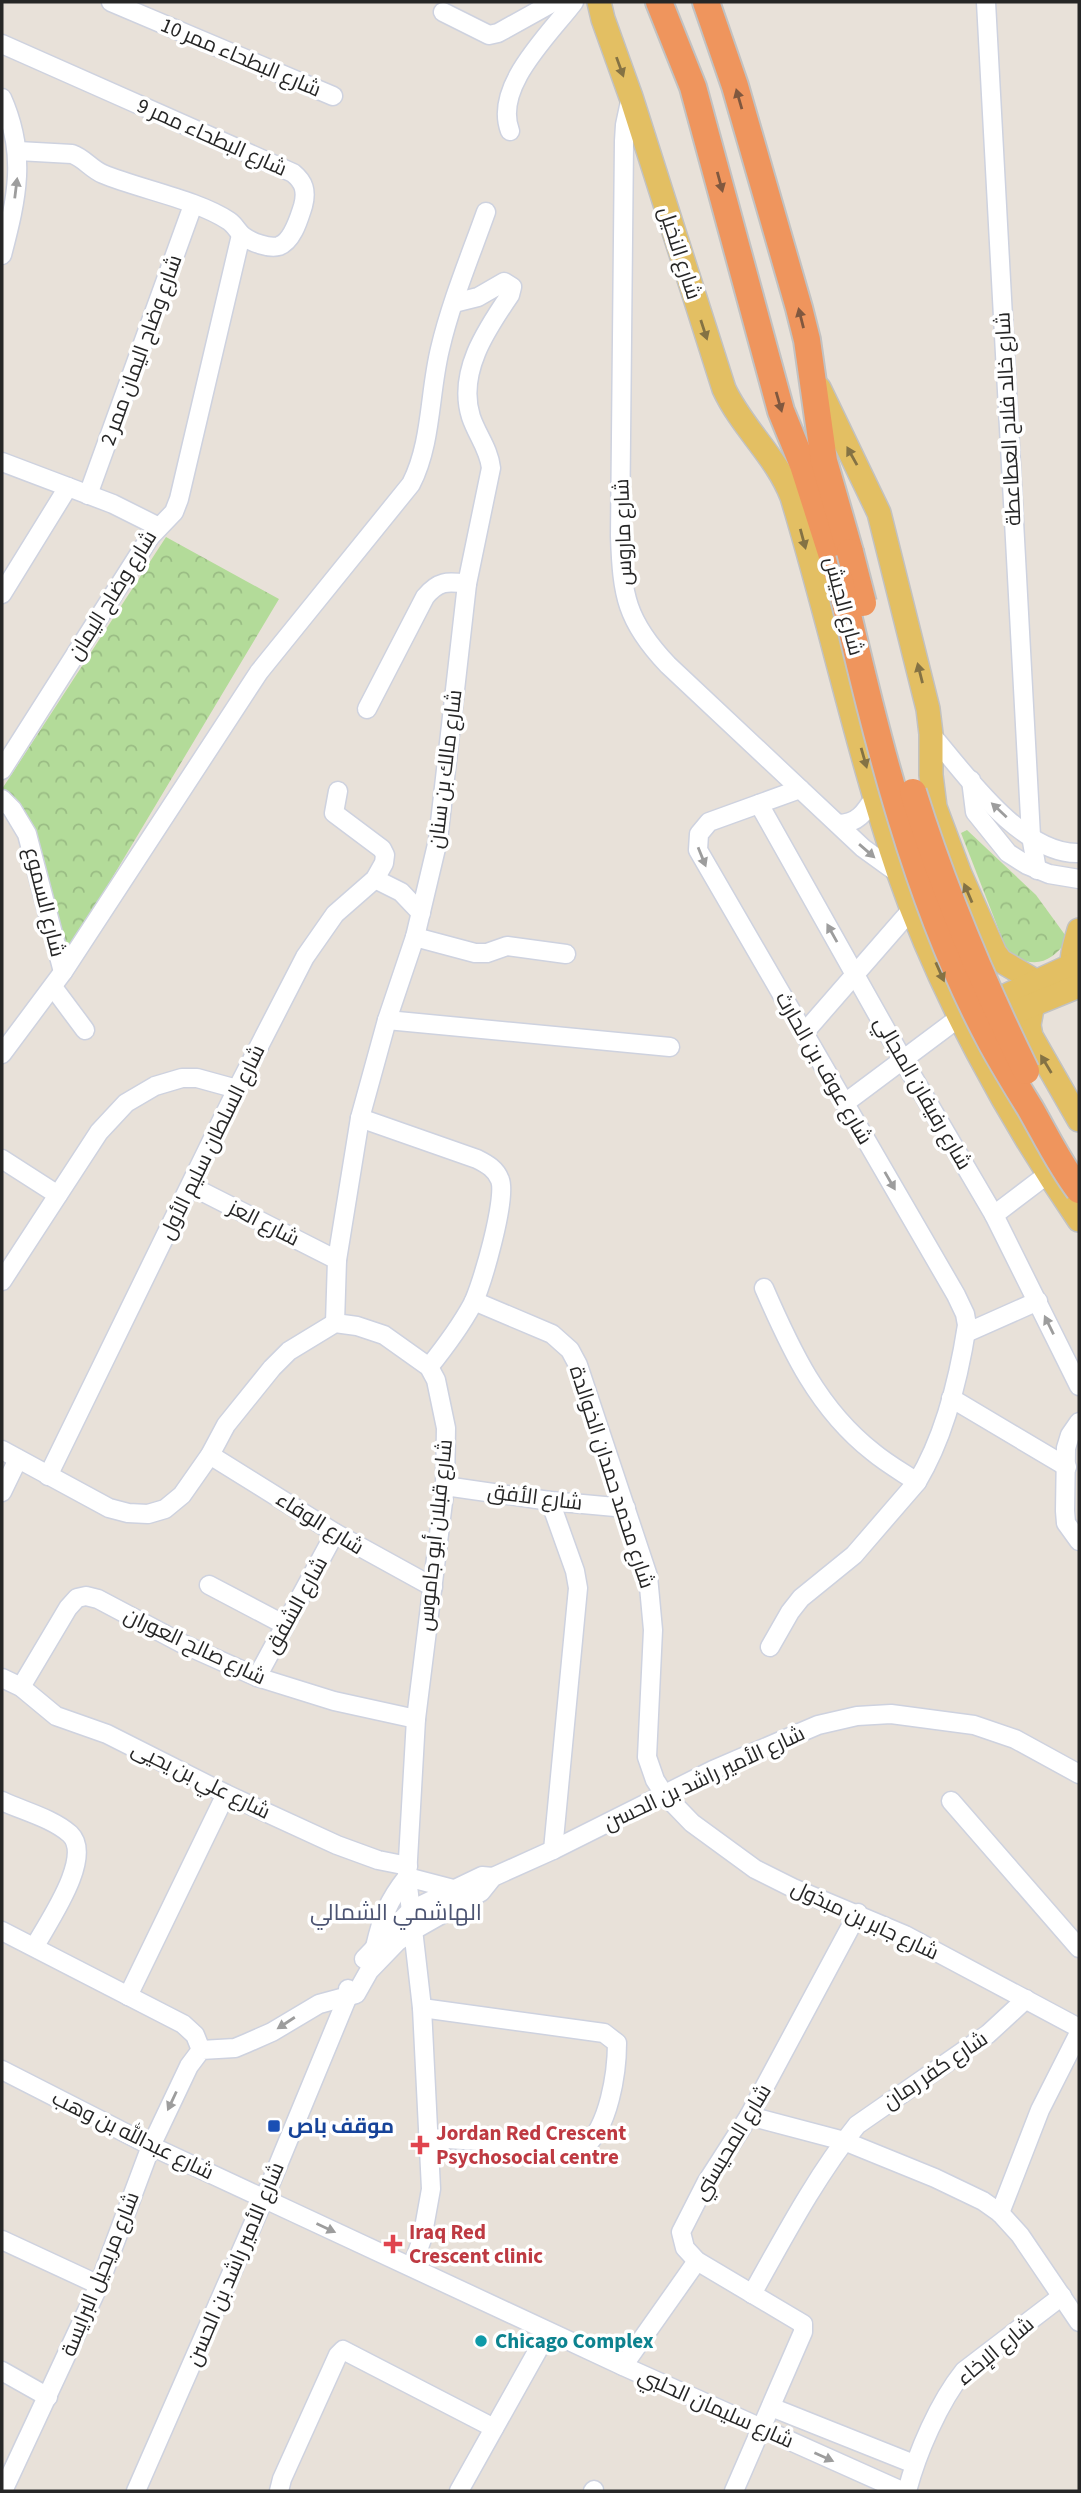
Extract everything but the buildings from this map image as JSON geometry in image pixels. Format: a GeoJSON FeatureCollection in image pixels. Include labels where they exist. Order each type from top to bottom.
{"type":"FeatureCollection","features":[{"type":"Feature","properties":{"kind":"highway","name":"شارع الجيش"},"geometry":{"type":"LineString","coordinates":[[659,2],[693,87],[781,411],[793,469],[840,581],[870,705],[900,811],[929,899],[992,1043],[1079,1190]]}},
{"type":"Feature","properties":{"kind":"highway","name":"شارع الجيش"},"geometry":{"type":"LineString","coordinates":[[706,2],[735,86],[799,309],[811,366],[824,461],[909,780],[946,890],[1007,1032],[1030,1079],[1079,1159]]}},
{"type":"Feature","properties":{"kind":"main road","name":"شارع النخيل"},"geometry":{"type":"LineString","coordinates":[[601,10],[724,388],[736,413],[793,469],[795,506],[875,796],[912,909],[963,1024],[1048,1174],[1079,1220]]}},
{"type":"Feature","properties":{"kind":"main road"},"geometry":{"type":"LineString","coordinates":[[811,366],[827,407],[870,491],[883,525],[932,734],[931,775],[935,807],[960,874],[995,953],[1035,993]]}},
{"type":"Feature","properties":{"kind":"main road"},"geometry":{"type":"LineString","coordinates":[[963,1024],[1077,974],[1079,930]]}},
{"type":"Feature","properties":{"kind":"main road"},"geometry":{"type":"LineString","coordinates":[[1035,993],[1029,1025],[1031,1036],[1079,1120]]}},
{"type":"Feature","properties":{"kind":"street","name":"شارع البطحاء ممر 10"},"geometry":{"type":"LineString","coordinates":[[111,2],[333,96]]}},
{"type":"Feature","properties":{"kind":"street"},"geometry":{"type":"LineString","coordinates":[[443,12],[489,35],[499,33],[554,2]]}},
{"type":"Feature","properties":{"kind":"street"},"geometry":{"type":"LineString","coordinates":[[510,131],[505,112],[511,90],[522,70],[574,2]]}},
{"type":"Feature","properties":{"kind":"street","name":"شارع النخيل"},"geometry":{"type":"LineString","coordinates":[[579,2],[601,10]]}},
{"type":"Feature","properties":{"kind":"street","name":"شارع خالد فلاح العطاعطة"},"geometry":{"type":"LineString","coordinates":[[986,2],[1036,775],[1031,836],[1037,870]]}},
{"type":"Feature","properties":{"kind":"street","name":"شارع البطحاء ممر 9"},"geometry":{"type":"LineString","coordinates":[[2,44],[293,173],[302,180],[304,201],[287,241],[278,246],[269,246],[241,235],[227,219],[94,171],[72,154],[18,151]]}},
{"type":"Feature","properties":{"kind":"street","name":"شارع ماروس"},"geometry":{"type":"LineString","coordinates":[[631,97],[625,125],[620,536],[625,599],[649,644],[874,858],[899,874]]}},
{"type":"Feature","properties":{"kind":"street"},"geometry":{"type":"LineString","coordinates":[[2,98],[12,120],[18,151],[16,193],[2,255]]}},
{"type":"Feature","properties":{"kind":"street"},"geometry":{"type":"LineString","coordinates":[[625,154],[635,147],[647,147]]}},
{"type":"Feature","properties":{"kind":"street","name":"شارع وضاح اليمان ممر 2"},"geometry":{"type":"LineString","coordinates":[[88,495],[193,205]]}},
{"type":"Feature","properties":{"kind":"street"},"geometry":{"type":"LineString","coordinates":[[85,1030],[58,979],[259,672],[411,484],[423,453],[432,388],[454,303],[486,212]]}},
{"type":"Feature","properties":{"kind":"street"},"geometry":{"type":"LineString","coordinates":[[159,527],[174,512],[179,499],[241,235]]}},
{"type":"Feature","properties":{"kind":"street","name":"شارع مالك بن سنان"},"geometry":{"type":"LineString","coordinates":[[335,1323],[337,1260],[360,1118],[387,1020],[415,937],[438,840],[467,584],[491,468],[490,456],[471,418],[467,384],[481,341],[512,291],[512,286],[504,282],[478,297],[454,303]]}},
{"type":"Feature","properties":{"kind":"street","name":"شارع وضاح اليمان"},"geometry":{"type":"LineString","coordinates":[[2,463],[120,507],[159,527],[149,537],[2,770]]}},
{"type":"Feature","properties":{"kind":"street"},"geometry":{"type":"LineString","coordinates":[[2,594],[68,487]]}},
{"type":"Feature","properties":{"kind":"street"},"geometry":{"type":"LineString","coordinates":[[368,709],[425,597],[434,586],[444,581],[467,584]]}},
{"type":"Feature","properties":{"kind":"street"},"geometry":{"type":"LineString","coordinates":[[932,734],[999,810],[1031,836],[1046,846],[1067,853],[1079,853]]}},
{"type":"Feature","properties":{"kind":"street"},"geometry":{"type":"LineString","coordinates":[[971,780],[972,804],[980,821],[1008,853],[1037,870],[1079,879]]}},
{"type":"Feature","properties":{"kind":"street","name":"شارع عوف بن الحارث"},"geometry":{"type":"LineString","coordinates":[[800,789],[709,822],[699,834],[698,850],[961,1305],[967,1325],[966,1333]]}},
{"type":"Feature","properties":{"kind":"street"},"geometry":{"type":"LineString","coordinates":[[338,791],[334,809],[337,816],[382,849],[385,855],[384,863],[374,879],[401,891],[421,914]]}},
{"type":"Feature","properties":{"kind":"street"},"geometry":{"type":"LineString","coordinates":[[838,824],[850,823],[861,817],[875,796]]}},
{"type":"Feature","properties":{"kind":"street","name":"شارع السموع"},"geometry":{"type":"LineString","coordinates":[[2,799],[12,809],[27,834],[58,979],[2,1054]]}},
{"type":"Feature","properties":{"kind":"street","name":"شارع رفيفان المجالي"},"geometry":{"type":"LineString","coordinates":[[759,804],[902,1060],[994,1215],[1079,1386]]}},
{"type":"Feature","properties":{"kind":"street","name":"شارع السلطان سليم الأول"},"geometry":{"type":"LineString","coordinates":[[48,1476],[237,1089],[305,957],[335,914],[374,879]]}},
{"type":"Feature","properties":{"kind":"street"},"geometry":{"type":"LineString","coordinates":[[804,1033],[912,909]]}},
{"type":"Feature","properties":{"kind":"street"},"geometry":{"type":"LineString","coordinates":[[415,937],[475,953],[487,953],[507,946],[566,954]]}},
{"type":"Feature","properties":{"kind":"street"},"geometry":{"type":"LineString","coordinates":[[387,1020],[670,1047]]}},
{"type":"Feature","properties":{"kind":"street"},"geometry":{"type":"LineString","coordinates":[[845,1103],[902,1060],[963,1024]]}},
{"type":"Feature","properties":{"kind":"street"},"geometry":{"type":"LineString","coordinates":[[2,1281],[99,1132],[126,1103],[155,1086],[182,1078],[197,1078],[237,1089]]}},
{"type":"Feature","properties":{"kind":"street"},"geometry":{"type":"LineString","coordinates":[[2,1492],[10,1455],[108,1508],[148,1514],[165,1509],[182,1495],[210,1455],[226,1425],[272,1368],[289,1351],[335,1323],[357,1326],[384,1335],[429,1367],[474,1301],[499,1217],[502,1198],[500,1180],[491,1166],[477,1159],[360,1118]]}},
{"type":"Feature","properties":{"kind":"street"},"geometry":{"type":"LineString","coordinates":[[2,1159],[58,1195]]}},
{"type":"Feature","properties":{"kind":"street"},"geometry":{"type":"LineString","coordinates":[[994,1215],[1048,1174]]}},
{"type":"Feature","properties":{"kind":"street","name":"شارع العز"},"geometry":{"type":"LineString","coordinates":[[191,1186],[337,1260]]}},
{"type":"Feature","properties":{"kind":"street"},"geometry":{"type":"LineString","coordinates":[[764,1288],[799,1364],[831,1412],[873,1452],[917,1482]]}},
{"type":"Feature","properties":{"kind":"street","name":"شارع محمد حمدان الخوالدة"},"geometry":{"type":"LineString","coordinates":[[474,1301],[552,1334],[570,1350],[578,1365],[648,1576],[653,1630],[647,1757],[664,1794]]}},
{"type":"Feature","properties":{"kind":"street"},"geometry":{"type":"LineString","coordinates":[[770,1647],[789,1612],[801,1598],[854,1555],[917,1482],[933,1452],[951,1398],[966,1333],[1038,1301]]}},
{"type":"Feature","properties":{"kind":"street","name":"شارع قبلان أبو جاموس"},"geometry":{"type":"LineString","coordinates":[[412,2267],[428,2215],[430,2189],[422,2008],[408,1872],[416,1719],[445,1486],[446,1428],[436,1380],[429,1367]]}},
{"type":"Feature","properties":{"kind":"street"},"geometry":{"type":"LineString","coordinates":[[951,1398],[1067,1467]]}},
{"type":"Feature","properties":{"kind":"street"},"geometry":{"type":"LineString","coordinates":[[1079,1422],[1068,1441],[1065,1517],[1079,1541]]}},
{"type":"Feature","properties":{"kind":"street","name":"شارع الوفاء"},"geometry":{"type":"LineString","coordinates":[[210,1455],[335,1533],[433,1587]]}},
{"type":"Feature","properties":{"kind":"street","name":"شارع الأفق"},"geometry":{"type":"LineString","coordinates":[[445,1486],[550,1501],[626,1507]]}},
{"type":"Feature","properties":{"kind":"street"},"geometry":{"type":"LineString","coordinates":[[550,1501],[575,1571],[578,1588],[553,1850]]}},
{"type":"Feature","properties":{"kind":"street","name":"شارع الشفق"},"geometry":{"type":"LineString","coordinates":[[257,1677],[335,1533]]}},
{"type":"Feature","properties":{"kind":"street"},"geometry":{"type":"LineString","coordinates":[[209,1585],[285,1625]]}},
{"type":"Feature","properties":{"kind":"street","name":"شارع صالح العوران"},"geometry":{"type":"LineString","coordinates":[[21,1687],[68,1608],[77,1598],[86,1596],[109,1604],[217,1660],[257,1677],[334,1701],[416,1719]]}},
{"type":"Feature","properties":{"kind":"street","name":"شارع علي بن يحيى"},"geometry":{"type":"LineString","coordinates":[[2,1678],[21,1687],[56,1716],[107,1734],[226,1794],[337,1845],[453,1889]]}},
{"type":"Feature","properties":{"kind":"street","name":"شارع الأمير راشد بن الحسن"},"geometry":{"type":"LineString","coordinates":[[348,1996],[356,1994],[375,1963],[414,1930],[481,1892],[493,1877],[775,1742],[818,1725],[857,1716],[891,1714],[974,1725],[1015,1739],[1079,1774]]}},
{"type":"Feature","properties":{"kind":"street"},"geometry":{"type":"LineString","coordinates":[[128,1996],[226,1794]]}},
{"type":"Feature","properties":{"kind":"street","name":"شارع جابر بن مبذول"},"geometry":{"type":"LineString","coordinates":[[664,1794],[692,1823],[755,1868],[793,1888],[905,1935],[1026,1998],[1079,2031]]}},
{"type":"Feature","properties":{"kind":"street"},"geometry":{"type":"LineString","coordinates":[[2,1801],[58,1826],[72,1836],[78,1846],[78,1861],[73,1876],[35,1946]]}},
{"type":"Feature","properties":{"kind":"street"},"geometry":{"type":"LineString","coordinates":[[951,1801],[1079,1948]]}},
{"type":"Feature","properties":{"kind":"street"},"geometry":{"type":"LineString","coordinates":[[375,1947],[382,1919],[408,1872]]}},
{"type":"Feature","properties":{"kind":"street","name":"شارع الأمير راشد بن الحسن"},"geometry":{"type":"LineString","coordinates":[[136,2491],[264,2199],[348,1996],[349,1984],[356,1969],[411,1910],[482,1876],[493,1877]]}},
{"type":"Feature","properties":{"kind":"street","name":"شارع المحيسني"},"geometry":{"type":"LineString","coordinates":[[697,2261],[685,2248],[681,2232],[706,2183],[749,2116],[858,1913]]}},
{"type":"Feature","properties":{"kind":"street"},"geometry":{"type":"LineString","coordinates":[[2,1931],[189,2029],[199,2042],[198,2053],[234,2048],[272,2032],[319,2004],[348,1996]]}},
{"type":"Feature","properties":{"kind":"street","name":"شارع كفر رمان"},"geometry":{"type":"LineString","coordinates":[[752,2294],[844,2141],[865,2118],[988,2034],[1026,1998]]}},
{"type":"Feature","properties":{"kind":"street"},"geometry":{"type":"LineString","coordinates":[[422,2008],[604,2033],[617,2043],[615,2077],[602,2121],[591,2142],[584,2147],[429,2138]]}},
{"type":"Feature","properties":{"kind":"street"},"geometry":{"type":"LineString","coordinates":[[1000,2213],[1040,2110],[1079,2031]]}},
{"type":"Feature","properties":{"kind":"street","name":"شارع مريحيل البرايسة"},"geometry":{"type":"LineString","coordinates":[[3,2491],[99,2285],[151,2146],[198,2053]]}},
{"type":"Feature","properties":{"kind":"street","name":"شارع عبدالله بن وهب"},"geometry":{"type":"LineString","coordinates":[[2,2070],[151,2146],[264,2199]]}},
{"type":"Feature","properties":{"kind":"street"},"geometry":{"type":"LineString","coordinates":[[749,2116],[844,2141],[983,2201],[1000,2213],[1020,2235],[1079,2322]]}},
{"type":"Feature","properties":{"kind":"street","name":"شارع سليمان الحلبي"},"geometry":{"type":"LineString","coordinates":[[264,2199],[622,2367],[904,2491]]}},
{"type":"Feature","properties":{"kind":"street"},"geometry":{"type":"LineString","coordinates":[[2,2240],[99,2285]]}},
{"type":"Feature","properties":{"kind":"street"},"geometry":{"type":"LineString","coordinates":[[622,2367],[697,2261],[803,2324],[803,2332],[734,2491]]}},
{"type":"Feature","properties":{"kind":"street","name":"شارع الإخاء"},"geometry":{"type":"LineString","coordinates":[[904,2491],[914,2464],[953,2384],[964,2371],[1062,2296]]}},
{"type":"Feature","properties":{"kind":"street"},"geometry":{"type":"LineString","coordinates":[[459,2491],[548,2332]]}},
{"type":"Feature","properties":{"kind":"street"},"geometry":{"type":"LineString","coordinates":[[279,2491],[340,2352],[346,2351],[494,2428]]}},
{"type":"Feature","properties":{"kind":"street"},"geometry":{"type":"LineString","coordinates":[[2,2371],[48,2398]]}},
{"type":"Feature","properties":{"kind":"street"},"geometry":{"type":"LineString","coordinates":[[771,2407],[914,2464]]}},
{"type":"Feature","properties":{"kind":"green space"},"geometry":{"type":"Polygon","coordinates":[[[166,537],[279,599],[60,965],[41,859],[2,789],[166,537]]]}},
{"type":"Feature","properties":{"kind":"green space"},"geometry":{"type":"Polygon","coordinates":[[[967,830],[1036,895],[1068,939],[1048,959],[1040,962],[1025,961],[1007,951],[961,833],[967,830]]]}},
{"type":"Feature","properties":{"kind":"place","name":"موقف باص"},"geometry":{"type":"Point","coordinates":[274,2126]}},
{"type":"Feature","properties":{"kind":"place","name":"Jordan Red Crescent Psychosocial centre"},"geometry":{"type":"Point","coordinates":[420,2145]}},
{"type":"Feature","properties":{"kind":"place","name":"Iraq Red Crescent clinic"},"geometry":{"type":"Point","coordinates":[393,2244]}},
{"type":"Feature","properties":{"kind":"place","name":"Chicago Complex"},"geometry":{"type":"Point","coordinates":[481,2341]}},
{"type":"Feature","properties":{"kind":"district","name":"الهاشمي الشمالي"},"geometry":{"type":"Point","coordinates":[396,1912]}}]}
